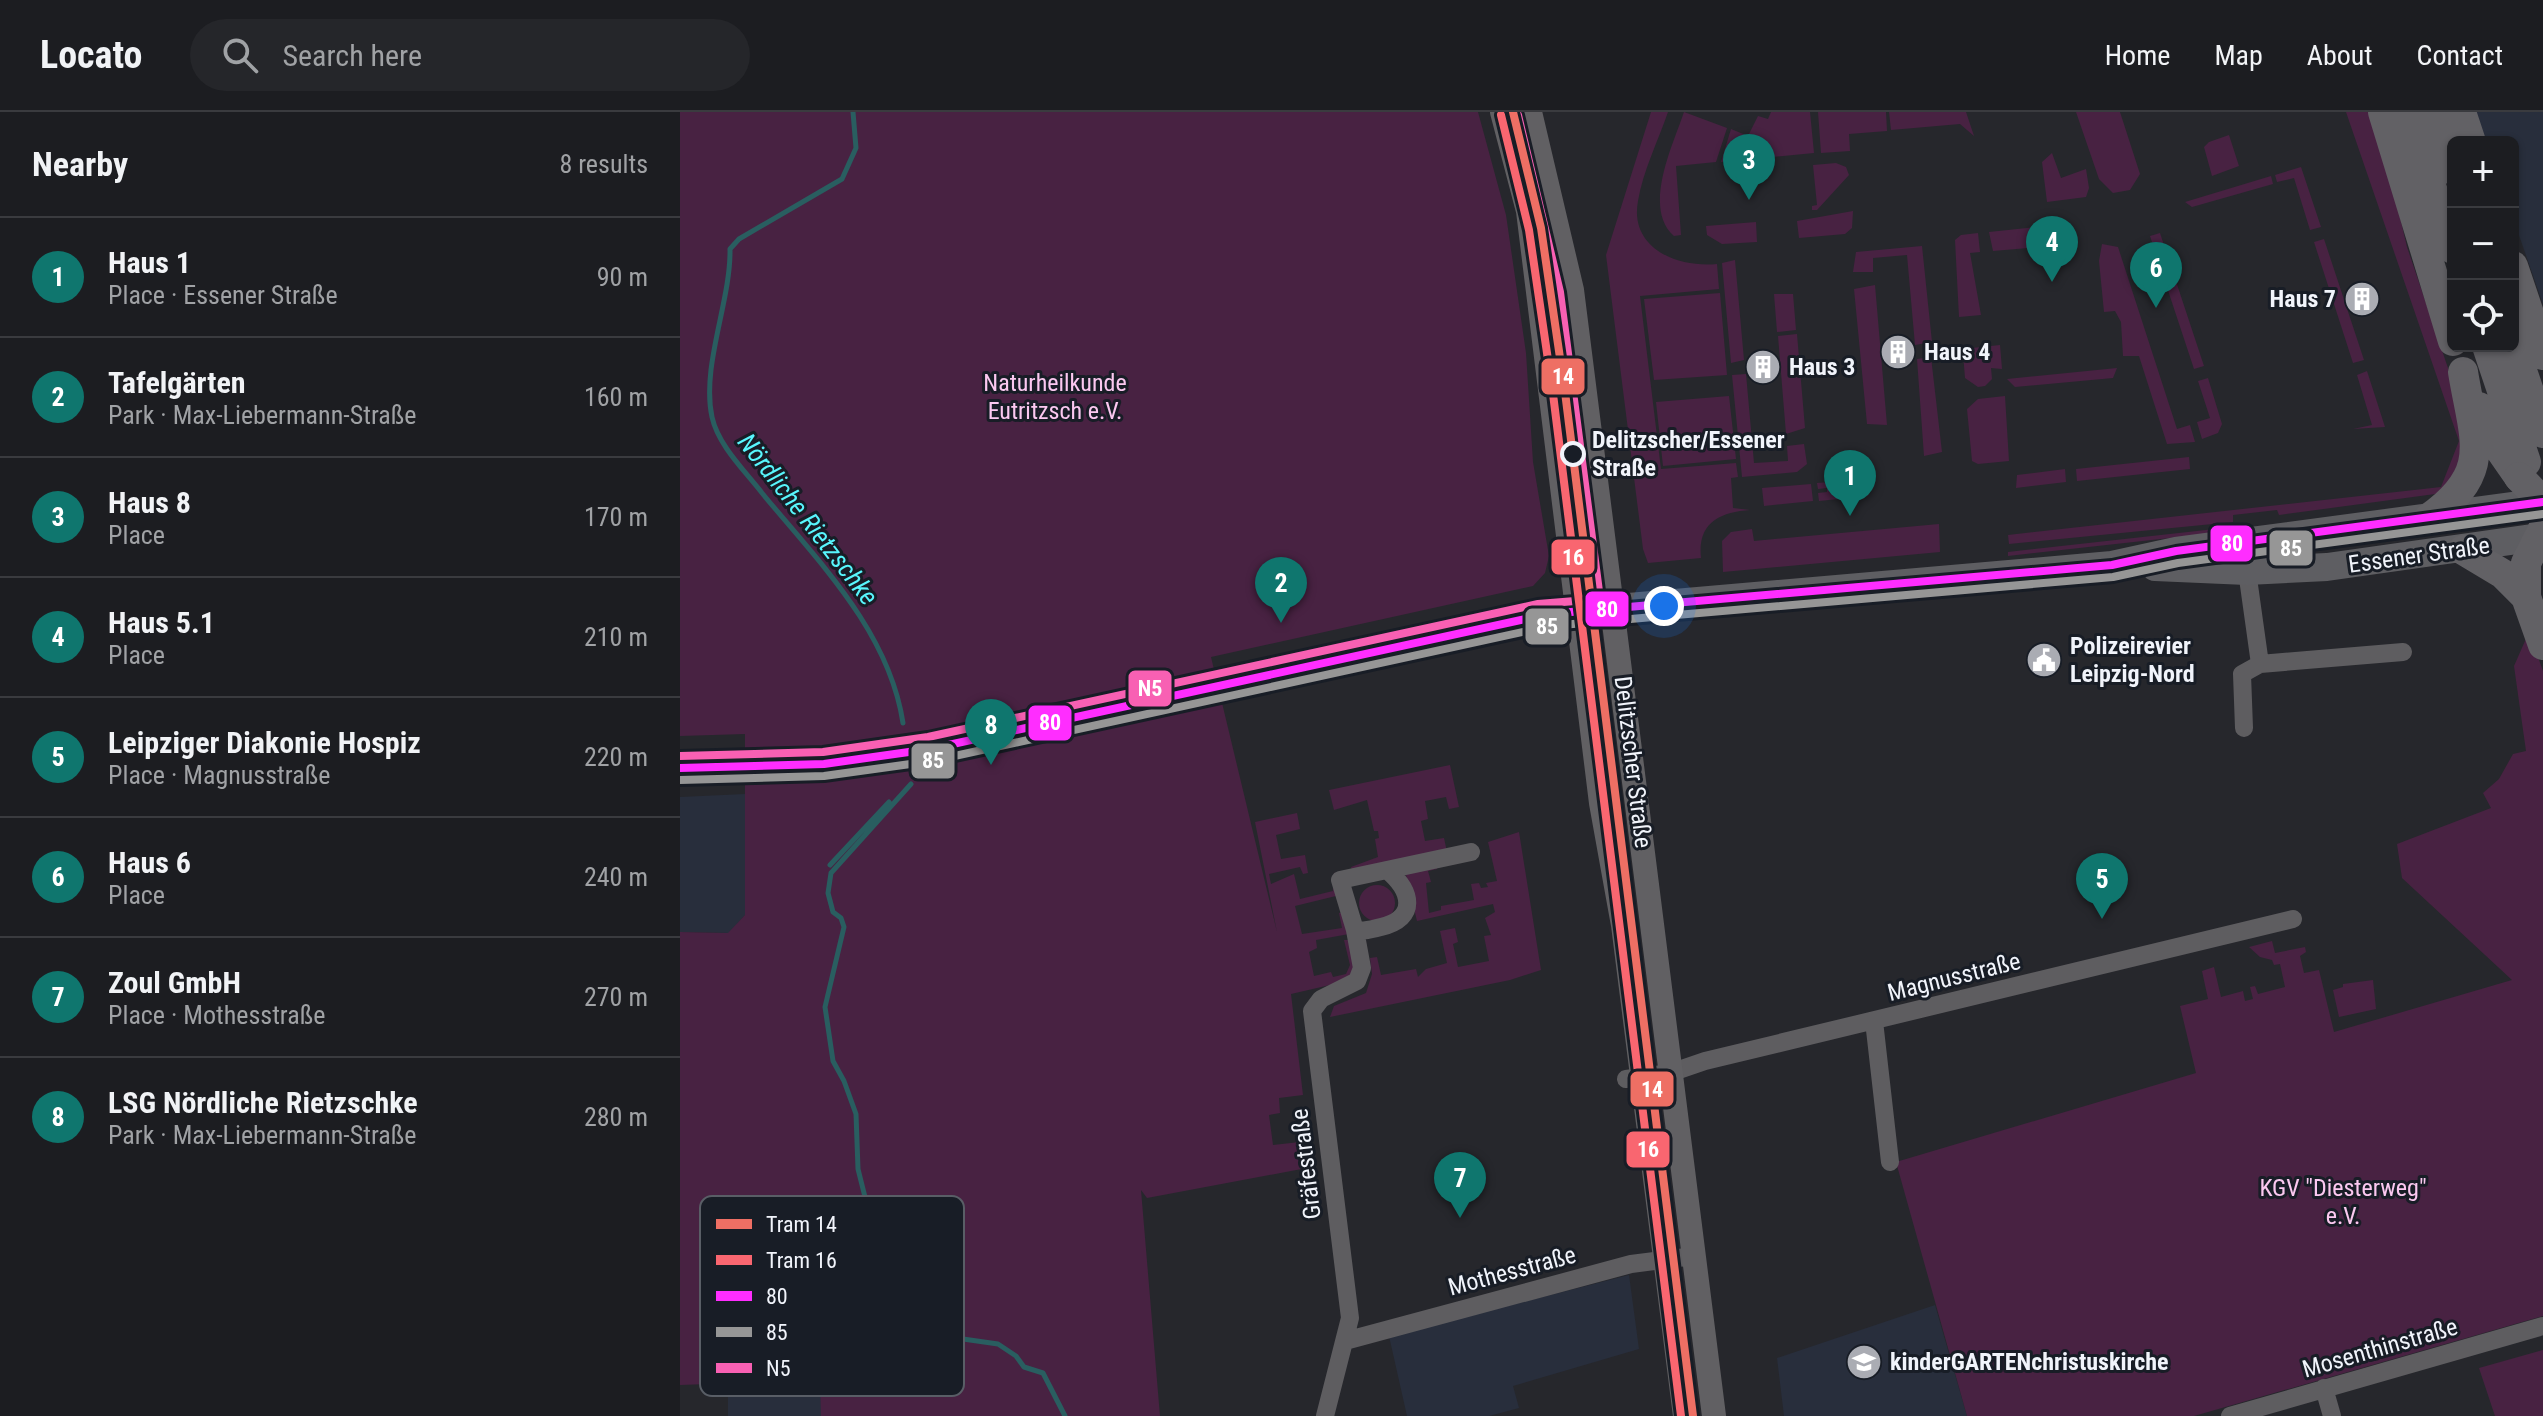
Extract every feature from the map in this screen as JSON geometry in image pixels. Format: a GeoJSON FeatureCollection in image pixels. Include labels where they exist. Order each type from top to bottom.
{"type":"FeatureCollection","features":[{"type":"Feature","properties":{"kind":"highway"},"geometry":{"type":"LineString","coordinates":[[2383,112],[2457,353],[2496,444],[2534,507]]}},
{"type":"Feature","properties":{"kind":"highway"},"geometry":{"type":"LineString","coordinates":[[2405,112],[2447,232]]}},
{"type":"Feature","properties":{"kind":"highway"},"geometry":{"type":"LineString","coordinates":[[2433,112],[2447,153]]}},
{"type":"Feature","properties":{"kind":"highway"},"geometry":{"type":"LineString","coordinates":[[2461,112],[2469,136]]}},
{"type":"Feature","properties":{"kind":"highway"},"geometry":{"type":"LineString","coordinates":[[2518,280],[2543,355]]}},
{"type":"Feature","properties":{"kind":"highway"},"geometry":{"type":"LineString","coordinates":[[2489,352],[2534,507],[2526,563],[2526,597],[2543,645]]}},
{"type":"Feature","properties":{"kind":"highway"},"geometry":{"type":"LineString","coordinates":[[2516,352],[2543,433]]}},
{"type":"Feature","properties":{"kind":"highway"},"geometry":{"type":"LineString","coordinates":[[2429,518],[2458,494],[2469,480],[2476,456],[2457,353]]}},
{"type":"Feature","properties":{"kind":"highway"},"geometry":{"type":"LineString","coordinates":[[2463,550],[2503,574],[2526,597]]}},
{"type":"Feature","properties":{"kind":"main road","name":"Delitzscher Straße"},"geometry":{"type":"LineString","coordinates":[[1502,112],[1528,211],[1605,833],[1623,925],[1634,1078],[1665,1259],[1685,1416]]}},
{"type":"Feature","properties":{"kind":"main road","name":"Delitzscher Straße"},"geometry":{"type":"LineString","coordinates":[[1530,112],[1572,290],[1714,1416]]}},
{"type":"Feature","properties":{"kind":"main road","name":"Essener Straße"},"geometry":{"type":"LineString","coordinates":[[680,768],[869,760],[1541,616],[2112,565],[2176,551],[2534,507]]}},
{"type":"Feature","properties":{"kind":"main road","name":"Essener Straße"},"geometry":{"type":"LineString","coordinates":[[2112,565],[2247,571],[2327,567],[2463,550],[2534,507]]}},
{"type":"Feature","properties":{"kind":"street"},"geometry":{"type":"LineString","coordinates":[[2247,571],[2260,664]]}},
{"type":"Feature","properties":{"kind":"street"},"geometry":{"type":"LineString","coordinates":[[2244,728],[2242,674],[2260,664],[2403,652]]}},
{"type":"Feature","properties":{"kind":"street","name":"Gräfestraße"},"geometry":{"type":"LineString","coordinates":[[1325,1416],[1350,1318],[1312,1011],[1321,999],[1357,981],[1362,968],[1355,930],[1340,880],[1471,852]]}},
{"type":"Feature","properties":{"kind":"street"},"geometry":{"type":"LineString","coordinates":[[1355,930],[1398,923],[1406,914],[1408,904],[1402,884],[1387,870]]}},
{"type":"Feature","properties":{"kind":"street","name":"Magnusstraße"},"geometry":{"type":"LineString","coordinates":[[1634,1078],[1670,1073],[1705,1061],[2293,919]]}},
{"type":"Feature","properties":{"kind":"street"},"geometry":{"type":"LineString","coordinates":[[1874,1021],[1890,1162]]}},
{"type":"Feature","properties":{"kind":"street","name":"Mothesstraße"},"geometry":{"type":"LineString","coordinates":[[1345,1341],[1631,1264],[1694,1256]]}},
{"type":"Feature","properties":{"kind":"street","name":"Mosenthinstraße"},"geometry":{"type":"LineString","coordinates":[[2230,1416],[2543,1326]]}},
{"type":"Feature","properties":{"kind":"street"},"geometry":{"type":"LineString","coordinates":[[2324,1388],[2332,1416]]}},
{"type":"Feature","properties":{"kind":"shaded area"},"geometry":{"type":"Polygon","coordinates":[[[2476,112],[2543,112],[2543,304],[2519,235],[2519,136],[2484,136],[2476,112]]]}},
{"type":"Feature","properties":{"kind":"shaded area"},"geometry":{"type":"Polygon","coordinates":[[[745,794],[745,915],[729,933],[680,932],[680,797],[745,794]]]}},
{"type":"Feature","properties":{"kind":"shaded area"},"geometry":{"type":"Polygon","coordinates":[[[1629,1275],[1639,1349],[1513,1386],[1519,1408],[1489,1416],[1407,1416],[1389,1336],[1629,1275]]]}},
{"type":"Feature","properties":{"kind":"shaded area","name":"kinderGARTENchristuskirche"},"geometry":{"type":"Polygon","coordinates":[[[1935,1305],[1967,1416],[1784,1416],[1777,1358],[1935,1305]]]}},
{"type":"Feature","properties":{"kind":"shaded area"},"geometry":{"type":"Polygon","coordinates":[[[728,1396],[857,1396],[860,1416],[728,1416],[728,1396]]]}},
{"type":"Feature","properties":{"kind":"green space","name":"Naturheilkunde Eutritzsch e.V."},"geometry":{"type":"Polygon","coordinates":[[[680,112],[1478,112],[1506,215],[1526,353],[1533,462],[1549,556],[1545,573],[1533,586],[1211,657],[1277,932],[1255,822],[1297,813],[1300,829],[1276,835],[1281,859],[1305,855],[1308,873],[1303,874],[1300,867],[1269,874],[1271,884],[1294,874],[1300,899],[1333,891],[1334,872],[1340,895],[1295,906],[1302,934],[1342,928],[1339,913],[1344,912],[1349,934],[1316,940],[1317,948],[1309,952],[1314,976],[1331,972],[1333,977],[1346,974],[1350,965],[1344,940],[1350,940],[1354,972],[1343,982],[1291,994],[1303,1095],[1279,1098],[1280,1113],[1269,1115],[1273,1145],[1309,1141],[1312,1167],[1147,1198],[1141,1190],[1160,1416],[821,1416],[820,1396],[964,1396],[964,1196],[700,1196],[700,1384],[680,1385],[680,932],[728,933],[745,915],[745,734],[680,736],[680,112]]]}},
{"type":"Feature","properties":{"kind":"green space"},"geometry":{"type":"Polygon","coordinates":[[[1651,112],[1668,112],[1640,190],[1637,218],[1641,232],[1660,252],[1673,258],[1687,263],[1717,264],[1719,289],[1640,296],[1661,469],[1736,463],[1738,477],[1731,478],[1733,508],[1750,510],[1729,513],[1713,522],[1703,536],[1701,558],[1648,563],[1643,549],[1606,255],[1651,112]]]}},
{"type":"Feature","properties":{"kind":"green space"},"geometry":{"type":"Polygon","coordinates":[[[1684,112],[1727,128],[1716,162],[1676,166],[1681,235],[1674,236],[1665,224],[1660,193],[1684,112]]]}},
{"type":"Feature","properties":{"kind":"green space"},"geometry":{"type":"Polygon","coordinates":[[[1771,112],[1810,112],[1814,153],[1721,162],[1731,129],[1748,136],[1758,116],[1768,119],[1771,112]]]}},
{"type":"Feature","properties":{"kind":"green space"},"geometry":{"type":"Polygon","coordinates":[[[1818,112],[1886,112],[1887,131],[1849,134],[1850,151],[1821,153],[1818,112]]]}},
{"type":"Feature","properties":{"kind":"green space"},"geometry":{"type":"Polygon","coordinates":[[[1889,112],[1966,112],[1974,136],[1960,124],[1891,130],[1889,112]]]}},
{"type":"Feature","properties":{"kind":"green space"},"geometry":{"type":"Polygon","coordinates":[[[2076,112],[2120,112],[2140,174],[2130,190],[2113,193],[2099,179],[2076,112]]]}},
{"type":"Feature","properties":{"kind":"green space"},"geometry":{"type":"Polygon","coordinates":[[[2346,112],[2375,112],[2407,247],[2470,433],[2450,492],[2279,515],[2277,510],[2233,515],[2233,522],[2009,544],[2008,535],[2441,487],[2459,441],[2346,112]]]}},
{"type":"Feature","properties":{"kind":"green space"},"geometry":{"type":"Polygon","coordinates":[[[2229,135],[2239,166],[2212,176],[2204,147],[2229,135]]]}},
{"type":"Feature","properties":{"kind":"green space"},"geometry":{"type":"Polygon","coordinates":[[[2052,153],[2061,178],[2086,169],[2089,188],[2086,197],[2047,202],[2042,162],[2052,153]]]}},
{"type":"Feature","properties":{"kind":"green space"},"geometry":{"type":"Polygon","coordinates":[[[1836,163],[1846,167],[1849,175],[1817,210],[1812,210],[1812,206],[1817,205],[1813,165],[1836,163]]]}},
{"type":"Feature","properties":{"kind":"green space"},"geometry":{"type":"Polygon","coordinates":[[[2301,167],[2321,227],[2310,230],[2294,178],[2277,182],[2275,175],[2301,167]]]}},
{"type":"Feature","properties":{"kind":"green space"},"geometry":{"type":"Polygon","coordinates":[[[2271,176],[2273,184],[2192,207],[2185,202],[2271,176]]]}},
{"type":"Feature","properties":{"kind":"green space"},"geometry":{"type":"Polygon","coordinates":[[[1853,211],[1852,228],[1845,234],[1799,238],[1797,221],[1853,211]]]}},
{"type":"Feature","properties":{"kind":"green space"},"geometry":{"type":"Polygon","coordinates":[[[1756,222],[1757,242],[1722,244],[1707,235],[1706,226],[1756,222]]]}},
{"type":"Feature","properties":{"kind":"green space"},"geometry":{"type":"Polygon","coordinates":[[[2063,224],[2062,245],[1993,251],[1989,232],[2063,224]]]}},
{"type":"Feature","properties":{"kind":"green space"},"geometry":{"type":"Polygon","coordinates":[[[1978,233],[1980,252],[1970,253],[1981,315],[1959,317],[1955,240],[1961,235],[1978,233]]]}},
{"type":"Feature","properties":{"kind":"green space"},"geometry":{"type":"Polygon","coordinates":[[[2160,233],[2204,366],[2194,369],[2150,236],[2160,233]]]}},
{"type":"Feature","properties":{"kind":"green space"},"geometry":{"type":"Polygon","coordinates":[[[2324,239],[2364,360],[2353,363],[2314,242],[2324,239]]]}},
{"type":"Feature","properties":{"kind":"green space"},"geometry":{"type":"Polygon","coordinates":[[[2102,244],[2118,247],[2177,429],[2190,425],[2195,442],[2167,444],[2139,356],[2123,356],[2121,322],[2115,311],[2104,312],[2099,261],[2102,244]]]}},
{"type":"Feature","properties":{"kind":"green space"},"geometry":{"type":"Polygon","coordinates":[[[1922,246],[1932,342],[1915,345],[1907,255],[1873,258],[1873,272],[1853,272],[1856,252],[1922,246]]]}},
{"type":"Feature","properties":{"kind":"green space"},"geometry":{"type":"Polygon","coordinates":[[[1735,260],[1744,360],[1731,363],[1722,263],[1735,260]]]}},
{"type":"Feature","properties":{"kind":"green space"},"geometry":{"type":"Polygon","coordinates":[[[1875,285],[1887,425],[1867,424],[1854,289],[1875,285]]]}},
{"type":"Feature","properties":{"kind":"green space"},"geometry":{"type":"Polygon","coordinates":[[[1720,293],[1727,375],[1654,380],[1644,299],[1720,293]]]}},
{"type":"Feature","properties":{"kind":"green space"},"geometry":{"type":"Polygon","coordinates":[[[1774,294],[1793,294],[1796,330],[1777,332],[1774,294]]]}},
{"type":"Feature","properties":{"kind":"green space"},"geometry":{"type":"Polygon","coordinates":[[[1797,334],[1805,428],[1786,434],[1778,336],[1797,334]]]}},
{"type":"Feature","properties":{"kind":"green space"},"geometry":{"type":"Polygon","coordinates":[[[2000,345],[2002,369],[1991,368],[1992,379],[1985,386],[1978,387],[1965,378],[1963,353],[1972,348],[2000,345]]]}},
{"type":"Feature","properties":{"kind":"green space"},"geometry":{"type":"Polygon","coordinates":[[[1931,357],[1942,452],[1924,456],[1917,359],[1931,357]]]}},
{"type":"Feature","properties":{"kind":"green space"},"geometry":{"type":"Polygon","coordinates":[[[2117,368],[2113,378],[2015,387],[2007,379],[2117,368]]]}},
{"type":"Feature","properties":{"kind":"green space"},"geometry":{"type":"Polygon","coordinates":[[[2367,371],[2385,427],[2353,429],[2372,425],[2357,375],[2367,371]]]}},
{"type":"Feature","properties":{"kind":"green space"},"geometry":{"type":"Polygon","coordinates":[[[1746,374],[1754,463],[1788,461],[1787,446],[1804,444],[1807,464],[1797,472],[1742,477],[1732,375],[1746,374]]]}},
{"type":"Feature","properties":{"kind":"green space"},"geometry":{"type":"Polygon","coordinates":[[[2208,378],[2222,424],[2218,433],[2202,439],[2197,422],[2210,418],[2198,381],[2208,378]]]}},
{"type":"Feature","properties":{"kind":"green space"},"geometry":{"type":"Polygon","coordinates":[[[1729,396],[1736,459],[1663,466],[1656,402],[1729,396]]]}},
{"type":"Feature","properties":{"kind":"green space"},"geometry":{"type":"Polygon","coordinates":[[[2005,396],[2009,461],[1978,464],[1972,461],[1967,409],[1978,399],[2005,396]]]}},
{"type":"Feature","properties":{"kind":"green space"},"geometry":{"type":"Polygon","coordinates":[[[2189,457],[2190,469],[2077,481],[2076,469],[2189,457]]]}},
{"type":"Feature","properties":{"kind":"green space"},"geometry":{"type":"Polygon","coordinates":[[[2065,469],[2066,482],[2016,488],[2017,475],[2065,469]]]}},
{"type":"Feature","properties":{"kind":"green space"},"geometry":{"type":"Polygon","coordinates":[[[1866,479],[1868,496],[1819,501],[1818,493],[1827,492],[1827,488],[1818,489],[1817,483],[1866,479]]]}},
{"type":"Feature","properties":{"kind":"green space"},"geometry":{"type":"Polygon","coordinates":[[[1811,484],[1813,501],[1764,506],[1762,488],[1811,484]]]}},
{"type":"Feature","properties":{"kind":"green space"},"geometry":{"type":"Polygon","coordinates":[[[1939,524],[1940,552],[1723,572],[1722,541],[1731,532],[1752,529],[1754,541],[1939,524]]]}},
{"type":"Feature","properties":{"kind":"green space"},"geometry":{"type":"Polygon","coordinates":[[[2233,527],[2233,531],[2008,556],[2008,552],[2233,527]]]}},
{"type":"Feature","properties":{"kind":"green space","name":"KGV \"Diesterweg\" e.V."},"geometry":{"type":"Polygon","coordinates":[[[2529,632],[2543,671],[2543,1316],[2194,1416],[1967,1416],[1896,1162],[2196,1073],[2180,1006],[2208,999],[2202,971],[2214,967],[2221,997],[2243,991],[2245,1001],[2253,999],[2250,987],[2255,986],[2258,994],[2285,987],[2280,964],[2274,965],[2272,960],[2260,957],[2249,947],[2272,941],[2275,953],[2305,947],[2306,952],[2300,956],[2304,973],[2319,970],[2334,1032],[2512,980],[2402,878],[2397,844],[2491,808],[2483,793],[2499,779],[2513,754],[2526,751],[2514,666],[2529,632]]]}},
{"type":"Feature","properties":{"kind":"green space"},"geometry":{"type":"Polygon","coordinates":[[[1450,765],[1459,807],[1449,809],[1446,797],[1425,801],[1428,819],[1421,821],[1425,841],[1444,838],[1447,852],[1353,873],[1351,867],[1378,857],[1375,839],[1379,838],[1378,831],[1374,831],[1367,800],[1334,810],[1329,790],[1450,765]]]}},
{"type":"Feature","properties":{"kind":"green space"},"geometry":{"type":"Polygon","coordinates":[[[1519,832],[1541,970],[1510,980],[1330,1017],[1334,1006],[1366,993],[1372,974],[1370,958],[1377,957],[1381,975],[1416,969],[1418,977],[1426,969],[1447,963],[1440,931],[1455,928],[1458,942],[1453,944],[1458,967],[1489,961],[1484,936],[1491,935],[1485,918],[1495,912],[1493,904],[1417,921],[1405,871],[1437,864],[1437,869],[1428,871],[1431,882],[1426,883],[1429,913],[1441,910],[1441,906],[1474,900],[1471,884],[1479,883],[1481,888],[1488,887],[1486,883],[1497,881],[1488,842],[1519,832]]]}},
{"type":"Feature","properties":{"kind":"green space"},"geometry":{"type":"Polygon","coordinates":[[[1377,885],[1389,891],[1395,903],[1389,915],[1377,921],[1365,915],[1359,903],[1365,891],[1377,885]]]}},
{"type":"Feature","properties":{"kind":"green space"},"geometry":{"type":"Polygon","coordinates":[[[2373,980],[2376,1009],[2339,1017],[2333,990],[2343,987],[2343,984],[2373,980]]]}},
{"type":"Feature","properties":{"kind":"green space"},"geometry":{"type":"Polygon","coordinates":[[[2543,1350],[2543,1416],[2495,1416],[2479,1368],[2543,1350]]]}},
{"type":"Feature","properties":{"kind":"waterway","name":"Nördliche Rietzschke"},"geometry":{"type":"LineString","coordinates":[[853,112],[856,148],[842,179],[739,239],[730,249],[710,377],[710,397],[715,427],[726,448],[828,571],[867,628],[895,689],[903,723]]}},
{"type":"Feature","properties":{"kind":"waterway","name":"Nördliche Rietzschke"},"geometry":{"type":"LineString","coordinates":[[865,1196],[858,1169],[856,1114],[833,1061],[825,1007],[844,927],[841,918],[833,912],[828,893],[831,873],[911,784]]}},
{"type":"Feature","properties":{"kind":"waterway","name":"Nördliche Rietzschke"},"geometry":{"type":"LineString","coordinates":[[830,865],[889,802]]}},
{"type":"Feature","properties":{"kind":"waterway","name":"Nördliche Rietzschke"},"geometry":{"type":"LineString","coordinates":[[964,1339],[998,1344],[1016,1356],[1024,1367],[1043,1373],[1065,1416]]}},
{"type":"Feature","properties":{"kind":"tram line","name":"14"},"geometry":{"type":"LineString","coordinates":[[1513,112],[1541,228],[1565,392],[1693,1416]]}},
{"type":"Feature","properties":{"kind":"tram line","name":"16"},"geometry":{"type":"LineString","coordinates":[[1501,115],[1529,230],[1553,394],[1681,1416]]}},
{"type":"Feature","properties":{"kind":"transit line","name":"N5"},"geometry":{"type":"LineString","coordinates":[[680,756],[823,752],[928,737],[1538,604],[1600,599],[1560,292],[1518,115]]}},
{"type":"Feature","properties":{"kind":"transit line","name":"80"},"geometry":{"type":"LineString","coordinates":[[680,768],[824,764],[930,749],[1548,614],[2112,565],[2176,551],[2543,502]]}},
{"type":"Feature","properties":{"kind":"transit line","name":"85"},"geometry":{"type":"LineString","coordinates":[[680,780],[824,776],[932,761],[1550,626],[2113,577],[2178,563],[2543,514]]}},
{"type":"Feature","properties":{"kind":"place","name":"Haus 8"},"geometry":{"type":"Point","coordinates":[1749,200]}},
{"type":"Feature","properties":{"kind":"place","name":"Haus 5.1"},"geometry":{"type":"Point","coordinates":[2052,282]}},
{"type":"Feature","properties":{"kind":"place","name":"Haus 7"},"geometry":{"type":"Point","coordinates":[2362,299]}},
{"type":"Feature","properties":{"kind":"place","name":"Haus 6"},"geometry":{"type":"Point","coordinates":[2156,308]}},
{"type":"Feature","properties":{"kind":"place","name":"Haus 4"},"geometry":{"type":"Point","coordinates":[1898,352]}},
{"type":"Feature","properties":{"kind":"place","name":"Haus 3"},"geometry":{"type":"Point","coordinates":[1763,367]}},
{"type":"Feature","properties":{"kind":"place","name":"Delitzscher/Essener Straße"},"geometry":{"type":"Point","coordinates":[1573,454]}},
{"type":"Feature","properties":{"kind":"place","name":"Haus 1"},"geometry":{"type":"Point","coordinates":[1850,516]}},
{"type":"Feature","properties":{"kind":"place","name":"Tafelgärten"},"geometry":{"type":"Point","coordinates":[1281,623]}},
{"type":"Feature","properties":{"kind":"place","name":"Polizeirevier Leipzig-Nord"},"geometry":{"type":"Point","coordinates":[2044,660]}},
{"type":"Feature","properties":{"kind":"place","name":"LSG Nördliche Rietzschke"},"geometry":{"type":"Point","coordinates":[991,765]}},
{"type":"Feature","properties":{"kind":"place","name":"Leipziger Diakonie Hospiz"},"geometry":{"type":"Point","coordinates":[2102,919]}},
{"type":"Feature","properties":{"kind":"place","name":"Zoul GmbH"},"geometry":{"type":"Point","coordinates":[1460,1218]}},
{"type":"Feature","properties":{"kind":"place","name":"kinderGARTENchristuskirche"},"geometry":{"type":"Point","coordinates":[1864,1362]}}]}
